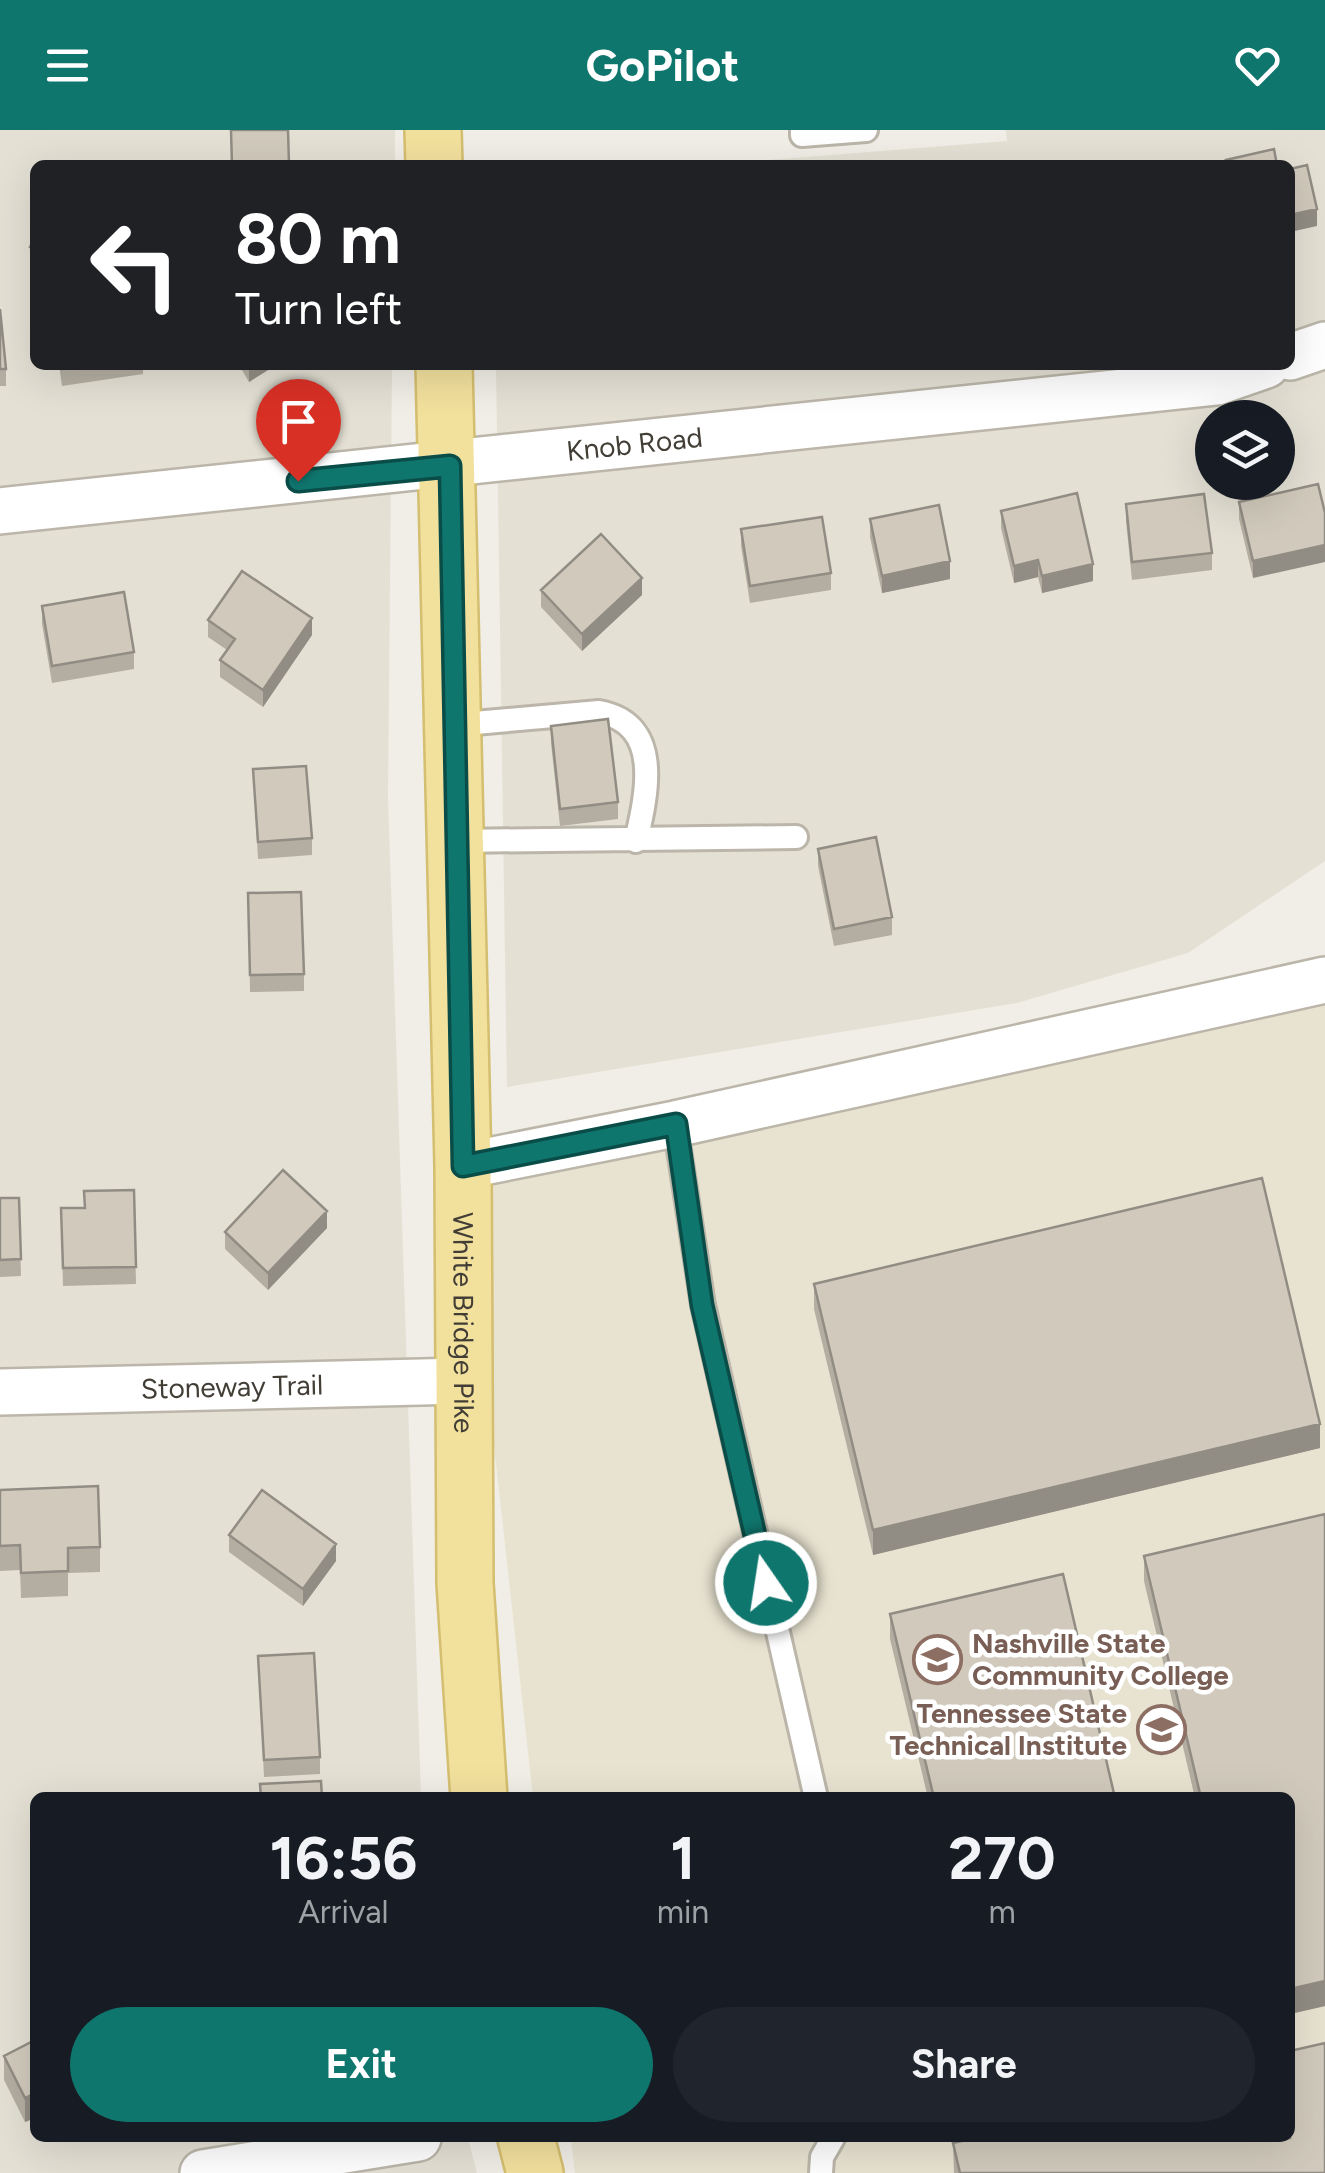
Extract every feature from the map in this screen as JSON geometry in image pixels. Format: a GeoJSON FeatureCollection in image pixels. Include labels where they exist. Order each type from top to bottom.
{"type":"FeatureCollection","features":[{"type":"Feature","properties":{"kind":"main road"},"geometry":{"type":"LineString","coordinates":[[434,130],[434,160]]}},
{"type":"Feature","properties":{"kind":"main road","name":"White Bridge Pike"},"geometry":{"type":"LineString","coordinates":[[444,370],[450,466],[463,1166],[464,1583],[479,1792]]}},
{"type":"Feature","properties":{"kind":"main road"},"geometry":{"type":"LineString","coordinates":[[527,2142],[536,2173]]}},
{"type":"Feature","properties":{"kind":"street"},"geometry":{"type":"LineString","coordinates":[[1295,355],[1325,345]]}},
{"type":"Feature","properties":{"kind":"street","name":"Knob Road"},"geometry":{"type":"LineString","coordinates":[[0,511],[1217,382],[1252,370]]}},
{"type":"Feature","properties":{"kind":"street"},"geometry":{"type":"LineString","coordinates":[[463,1166],[676,1124],[1325,980]]}},
{"type":"Feature","properties":{"kind":"street","name":"Stoneway Trail"},"geometry":{"type":"LineString","coordinates":[[0,1392],[464,1381]]}},
{"type":"Feature","properties":{"kind":"street"},"geometry":{"type":"LineString","coordinates":[[203,2173],[393,2142]]}},
{"type":"Feature","properties":{"kind":"lane"},"geometry":{"type":"LineString","coordinates":[[802,133],[866,130]]}},
{"type":"Feature","properties":{"kind":"lane"},"geometry":{"type":"LineString","coordinates":[[452,726],[599,712],[621,716],[638,734],[646,766],[645,801],[636,841]]}},
{"type":"Feature","properties":{"kind":"lane"},"geometry":{"type":"LineString","coordinates":[[455,841],[796,837]]}},
{"type":"Feature","properties":{"kind":"lane"},"geometry":{"type":"LineString","coordinates":[[676,1124],[702,1305],[815,1792]]}},
{"type":"Feature","properties":{"kind":"lane"},"geometry":{"type":"LineString","coordinates":[[820,2173],[822,2157],[831,2142]]}},
{"type":"Feature","properties":{"kind":"shaded area"},"geometry":{"type":"Polygon","coordinates":[[[0,130],[395,130],[395,160],[30,160],[30,370],[392,370],[388,797],[421,1792],[30,1792],[30,2142],[469,2142],[477,2173],[0,2173],[0,130]]]}},
{"type":"Feature","properties":{"kind":"shaded area"},"geometry":{"type":"Polygon","coordinates":[[[1006,130],[1325,130],[1325,861],[1188,953],[1017,1003],[507,1087],[496,370],[1295,370],[1295,160],[769,160],[1007,141],[1006,130]]]}},
{"type":"Feature","properties":{"kind":"shaded area","name":"Nashville State Community College"},"geometry":{"type":"Polygon","coordinates":[[[1325,980],[1325,2173],[575,2173],[571,2142],[1295,2142],[1295,1792],[532,1792],[463,1166],[1325,980]]]}},
{"type":"Feature","properties":{"kind":"building"},"geometry":{"type":"Polygon","coordinates":[[[231,130],[288,130],[289,160],[232,160],[231,130]]]}},
{"type":"Feature","properties":{"kind":"building"},"geometry":{"type":"Polygon","coordinates":[[[1274,149],[1276,160],[1226,160],[1274,149]]]}},
{"type":"Feature","properties":{"kind":"building"},"geometry":{"type":"Polygon","coordinates":[[[1307,165],[1317,209],[1295,214],[1295,168],[1307,165]]]}},
{"type":"Feature","properties":{"kind":"building"},"geometry":{"type":"Polygon","coordinates":[[[0,309],[6,369],[0,369],[0,309]]]}},
{"type":"Feature","properties":{"kind":"building"},"geometry":{"type":"Polygon","coordinates":[[[1318,484],[1325,513],[1325,545],[1253,561],[1239,502],[1295,500],[1295,489],[1318,484]]]}},
{"type":"Feature","properties":{"kind":"building"},"geometry":{"type":"Polygon","coordinates":[[[1077,493],[1093,564],[1042,576],[1038,560],[1014,566],[1001,511],[1077,493]]]}},
{"type":"Feature","properties":{"kind":"building"},"geometry":{"type":"Polygon","coordinates":[[[1195,495],[1195,500],[1205,500],[1212,553],[1132,562],[1126,504],[1195,495]]]}},
{"type":"Feature","properties":{"kind":"building"},"geometry":{"type":"Polygon","coordinates":[[[939,505],[950,561],[882,576],[870,519],[939,505]]]}},
{"type":"Feature","properties":{"kind":"building"},"geometry":{"type":"Polygon","coordinates":[[[822,517],[831,573],[750,586],[741,529],[822,517]]]}},
{"type":"Feature","properties":{"kind":"building"},"geometry":{"type":"Polygon","coordinates":[[[601,534],[642,578],[582,634],[541,590],[601,534]]]}},
{"type":"Feature","properties":{"kind":"building"},"geometry":{"type":"Polygon","coordinates":[[[242,571],[312,618],[263,690],[220,660],[235,639],[208,620],[242,571]]]}},
{"type":"Feature","properties":{"kind":"building"},"geometry":{"type":"Polygon","coordinates":[[[124,592],[134,652],[52,666],[42,606],[124,592]]]}},
{"type":"Feature","properties":{"kind":"building"},"geometry":{"type":"Polygon","coordinates":[[[608,719],[618,802],[560,809],[551,726],[608,719]]]}},
{"type":"Feature","properties":{"kind":"building"},"geometry":{"type":"Polygon","coordinates":[[[306,766],[312,838],[258,842],[253,769],[306,766]]]}},
{"type":"Feature","properties":{"kind":"building"},"geometry":{"type":"Polygon","coordinates":[[[876,837],[892,917],[834,929],[818,849],[876,837]]]}},
{"type":"Feature","properties":{"kind":"building"},"geometry":{"type":"Polygon","coordinates":[[[301,892],[304,974],[250,975],[248,893],[301,892]]]}},
{"type":"Feature","properties":{"kind":"building"},"geometry":{"type":"Polygon","coordinates":[[[283,1170],[327,1211],[268,1273],[225,1232],[283,1170]]]}},
{"type":"Feature","properties":{"kind":"building"},"geometry":{"type":"Polygon","coordinates":[[[1262,1178],[1320,1424],[873,1530],[814,1284],[1262,1178]]]}},
{"type":"Feature","properties":{"kind":"building"},"geometry":{"type":"Polygon","coordinates":[[[134,1190],[136,1267],[63,1268],[61,1208],[85,1208],[84,1191],[134,1190]]]}},
{"type":"Feature","properties":{"kind":"building"},"geometry":{"type":"Polygon","coordinates":[[[0,1198],[19,1198],[21,1259],[0,1260],[0,1198]]]}},
{"type":"Feature","properties":{"kind":"building"},"geometry":{"type":"Polygon","coordinates":[[[98,1486],[100,1547],[68,1548],[68,1571],[21,1573],[20,1545],[0,1546],[0,1490],[98,1486]]]}},
{"type":"Feature","properties":{"kind":"building"},"geometry":{"type":"Polygon","coordinates":[[[262,1490],[336,1544],[303,1589],[229,1535],[262,1490]]]}},
{"type":"Feature","properties":{"kind":"building"},"geometry":{"type":"Polygon","coordinates":[[[1325,1514],[1325,1981],[1295,1988],[1295,1792],[1200,1792],[1144,1556],[1325,1514]]]}},
{"type":"Feature","properties":{"kind":"building"},"geometry":{"type":"Polygon","coordinates":[[[1063,1574],[1114,1792],[933,1792],[890,1614],[1063,1574]]]}},
{"type":"Feature","properties":{"kind":"building"},"geometry":{"type":"Polygon","coordinates":[[[314,1653],[320,1757],[264,1760],[258,1656],[314,1653]]]}},
{"type":"Feature","properties":{"kind":"building"},"geometry":{"type":"Polygon","coordinates":[[[321,1781],[322,1792],[261,1792],[260,1784],[321,1781]]]}},
{"type":"Feature","properties":{"kind":"building"},"geometry":{"type":"Polygon","coordinates":[[[30,2043],[30,2096],[25,2098],[4,2056],[30,2043]]]}},
{"type":"Feature","properties":{"kind":"building"},"geometry":{"type":"Polygon","coordinates":[[[1325,2043],[1325,2173],[960,2173],[953,2143],[957,2142],[1295,2142],[1295,2050],[1325,2043]]]}},
{"type":"Feature","properties":{"kind":"place","name":"Nashville State Community College"},"geometry":{"type":"Point","coordinates":[937,1659]}},
{"type":"Feature","properties":{"kind":"place","name":"Tennessee State Technical Institute"},"geometry":{"type":"Point","coordinates":[1162,1729]}},
{"type":"Feature","properties":{"kind":"route"},"geometry":{"type":"LineString","coordinates":[[298,481],[450,466],[463,1166],[676,1124],[702,1305],[766,1583]]}}]}
